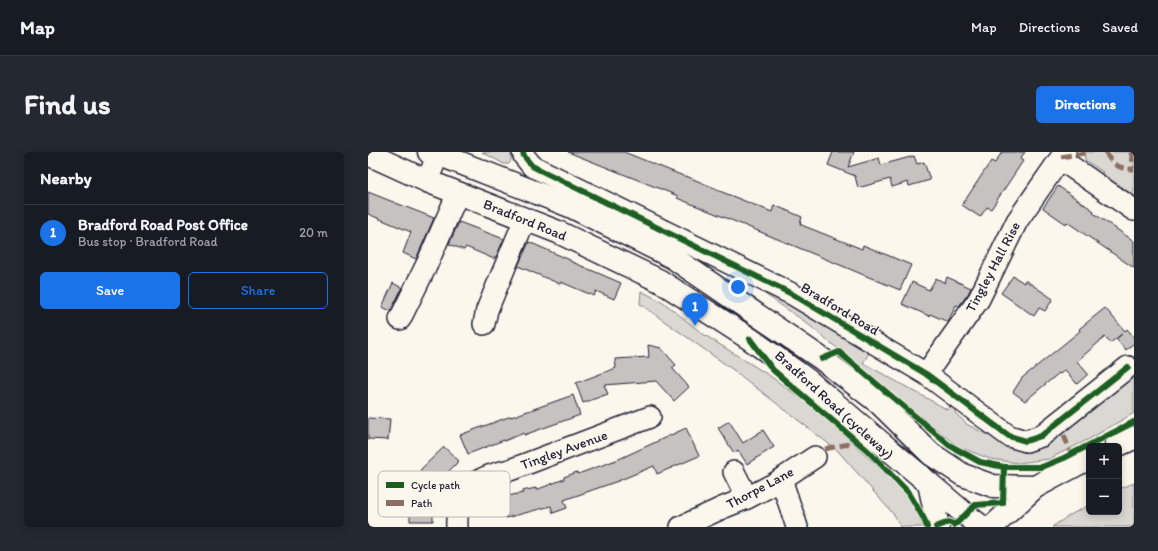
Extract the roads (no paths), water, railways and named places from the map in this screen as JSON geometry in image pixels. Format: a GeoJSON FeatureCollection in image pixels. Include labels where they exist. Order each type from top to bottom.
{"type":"FeatureCollection","features":[{"type":"Feature","properties":{"kind":"main road","name":"Bradford Road"},"geometry":{"type":"LineString","coordinates":[[435,153],[570,206],[672,258],[822,359],[878,402],[931,454],[963,475],[994,486],[1035,487]]}},
{"type":"Feature","properties":{"kind":"main road","name":"Bradford Road"},"geometry":{"type":"LineString","coordinates":[[368,154],[427,181],[558,232],[660,281],[806,379],[982,527]]}},
{"type":"Feature","properties":{"kind":"main road"},"geometry":{"type":"LineString","coordinates":[[1122,443],[1134,438]]}},
{"type":"Feature","properties":{"kind":"main road"},"geometry":{"type":"LineString","coordinates":[[992,527],[1035,487],[1086,460]]}},
{"type":"Feature","properties":{"kind":"main road"},"geometry":{"type":"LineString","coordinates":[[929,483],[938,527]]}},
{"type":"Feature","properties":{"kind":"street","name":"Bradford Road"},"geometry":{"type":"LineString","coordinates":[[523,152],[524,156],[532,166],[792,294],[926,374],[1009,436],[1026,441],[1041,436],[1128,367]]}},
{"type":"Feature","properties":{"kind":"street"},"geometry":{"type":"LineString","coordinates":[[427,181],[435,153]]}},
{"type":"Feature","properties":{"kind":"street","name":"Tingley Hall Rise"},"geometry":{"type":"LineString","coordinates":[[926,374],[979,300],[1018,221],[1062,155],[1134,210]]}},
{"type":"Feature","properties":{"kind":"street"},"geometry":{"type":"LineString","coordinates":[[400,319],[427,264],[458,193]]}},
{"type":"Feature","properties":{"kind":"street"},"geometry":{"type":"LineString","coordinates":[[484,324],[487,310],[525,219]]}},
{"type":"Feature","properties":{"kind":"street","name":"Tingley Avenue"},"geometry":{"type":"LineString","coordinates":[[504,471],[510,470],[637,416]]}},
{"type":"Feature","properties":{"kind":"street","name":"Thorpe Lane"},"geometry":{"type":"LineString","coordinates":[[681,527],[747,498],[774,484],[815,457]]}},
{"type":"Feature","properties":{"kind":"street"},"geometry":{"type":"LineString","coordinates":[[734,472],[747,498]]}},
{"type":"Feature","properties":{"kind":"street"},"geometry":{"type":"LineString","coordinates":[[781,479],[797,527]]}},
{"type":"Feature","properties":{"kind":"street","name":"Tingley Avenue"},"geometry":{"type":"LineString","coordinates":[[456,517],[457,527]]}},
{"type":"Feature","properties":{"kind":"place","name":"Bradford Road Post Office"},"geometry":{"type":"Point","coordinates":[695,326]}}]}
